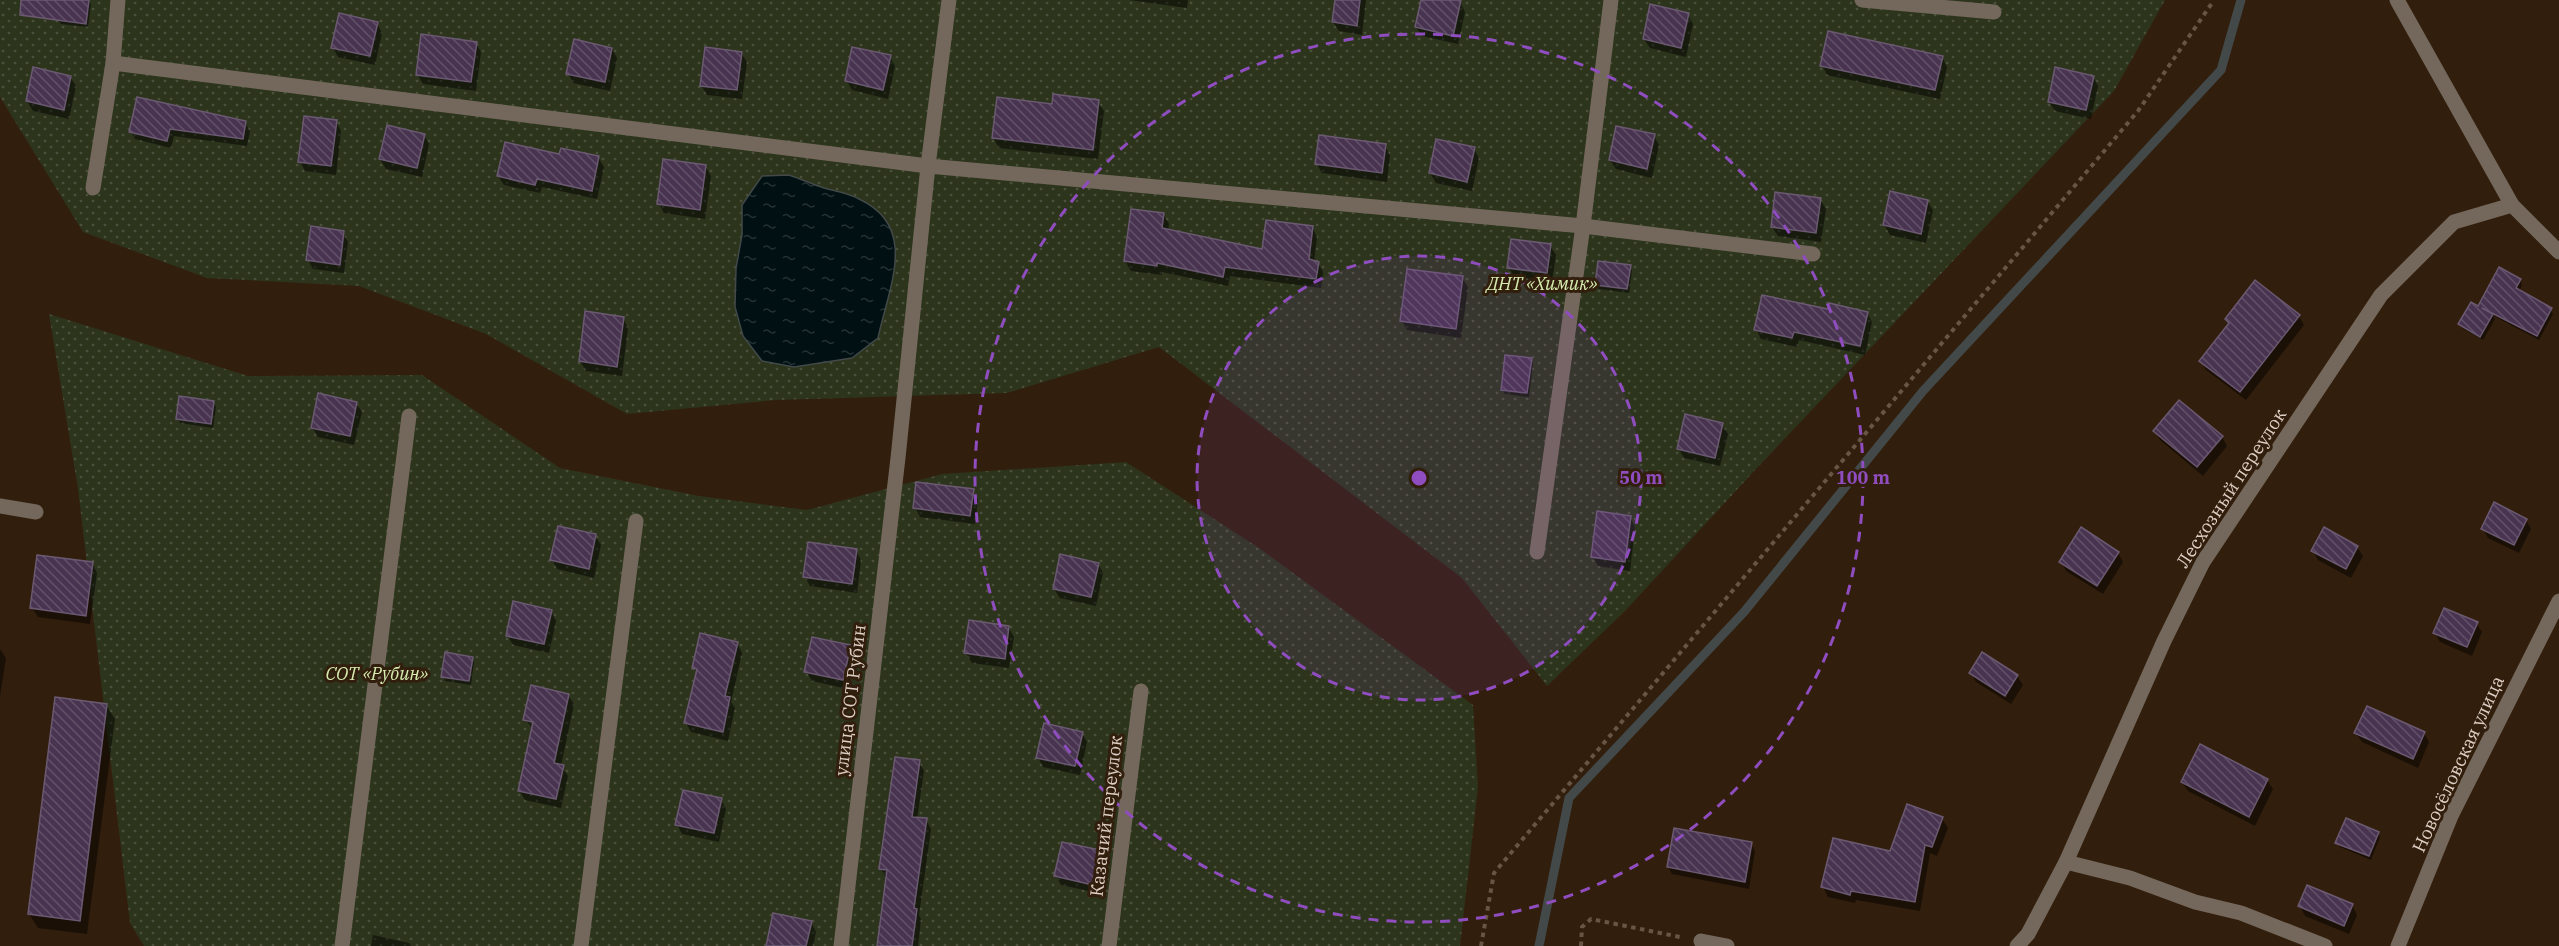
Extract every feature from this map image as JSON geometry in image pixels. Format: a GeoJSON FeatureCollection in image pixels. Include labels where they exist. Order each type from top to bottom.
{"type":"FeatureCollection","features":[{"type":"Feature","properties":{"kind":"street"},"geometry":{"type":"LineString","coordinates":[[93,188],[113,63],[118,0]]}},
{"type":"Feature","properties":{"kind":"street","name":"улица СОТ Рубин"},"geometry":{"type":"LineString","coordinates":[[841,946],[948,0]]}},
{"type":"Feature","properties":{"kind":"street"},"geometry":{"type":"LineString","coordinates":[[1537,552],[1583,226],[1611,0]]}},
{"type":"Feature","properties":{"kind":"street"},"geometry":{"type":"LineString","coordinates":[[1862,0],[1994,12]]}},
{"type":"Feature","properties":{"kind":"street"},"geometry":{"type":"LineString","coordinates":[[2397,0],[2512,205],[2559,252]]}},
{"type":"Feature","properties":{"kind":"street"},"geometry":{"type":"LineString","coordinates":[[113,63],[928,166],[1583,226],[1814,254]]}},
{"type":"Feature","properties":{"kind":"street","name":"Лесхозный переулок"},"geometry":{"type":"LineString","coordinates":[[2017,946],[2028,934],[2066,862],[2164,641],[2203,562],[2381,295],[2454,222],[2512,205]]}},
{"type":"Feature","properties":{"kind":"street"},"geometry":{"type":"LineString","coordinates":[[342,946],[408,416]]}},
{"type":"Feature","properties":{"kind":"street"},"geometry":{"type":"LineString","coordinates":[[0,506],[36,512]]}},
{"type":"Feature","properties":{"kind":"street"},"geometry":{"type":"LineString","coordinates":[[581,946],[636,521]]}},
{"type":"Feature","properties":{"kind":"street","name":"Новосёловская улица"},"geometry":{"type":"LineString","coordinates":[[2398,946],[2451,816],[2559,601]]}},
{"type":"Feature","properties":{"kind":"street","name":"Казачий переулок"},"geometry":{"type":"LineString","coordinates":[[1109,946],[1142,691]]}},
{"type":"Feature","properties":{"kind":"street"},"geometry":{"type":"LineString","coordinates":[[2066,862],[2130,878],[2195,902],[2241,913],[2325,946]]}},
{"type":"Feature","properties":{"kind":"street"},"geometry":{"type":"LineString","coordinates":[[1701,941],[1727,946]]}},
{"type":"Feature","properties":{"kind":"path"},"geometry":{"type":"LineString","coordinates":[[1481,946],[1494,873],[2138,111],[2211,0]]}},
{"type":"Feature","properties":{"kind":"path"},"geometry":{"type":"LineString","coordinates":[[1581,946],[1582,927],[1591,919],[1701,941]]}},
{"type":"Feature","properties":{"kind":"green space","name":"ДНТ «Химик»"},"geometry":{"type":"Polygon","coordinates":[[[0,0],[2165,0],[2114,91],[1756,469],[1625,611],[1547,686],[1462,578],[1159,347],[1007,393],[776,400],[627,414],[486,334],[359,286],[207,278],[83,232],[0,97],[0,0]]]}},
{"type":"Feature","properties":{"kind":"green space","name":"СОТ «Рубин»"},"geometry":{"type":"Polygon","coordinates":[[[49,314],[248,376],[422,375],[560,468],[699,496],[807,510],[942,474],[1126,462],[1259,548],[1473,705],[1478,787],[1460,946],[144,946],[130,923],[78,489],[49,314]]]}},
{"type":"Feature","properties":{"kind":"water"},"geometry":{"type":"Polygon","coordinates":[[[789,175],[855,197],[878,211],[889,226],[894,242],[895,261],[878,338],[852,358],[794,367],[762,361],[743,336],[735,307],[736,268],[742,235],[742,205],[762,176],[789,175]]]}},
{"type":"Feature","properties":{"kind":"building"},"geometry":{"type":"Polygon","coordinates":[[[21,0],[89,0],[86,24],[20,15],[21,0]]]}},
{"type":"Feature","properties":{"kind":"building"},"geometry":{"type":"Polygon","coordinates":[[[1335,0],[1360,0],[1357,26],[1332,22],[1335,0]]]}},
{"type":"Feature","properties":{"kind":"building"},"geometry":{"type":"Polygon","coordinates":[[[1421,0],[1461,0],[1453,36],[1415,27],[1421,0]]]}},
{"type":"Feature","properties":{"kind":"building"},"geometry":{"type":"Polygon","coordinates":[[[1650,4],[1689,13],[1681,48],[1643,39],[1650,4]]]}},
{"type":"Feature","properties":{"kind":"building"},"geometry":{"type":"Polygon","coordinates":[[[339,13],[378,22],[370,56],[331,48],[339,13]]]}},
{"type":"Feature","properties":{"kind":"building"},"geometry":{"type":"Polygon","coordinates":[[[1828,31],[1943,56],[1935,90],[1820,66],[1828,31]]]}},
{"type":"Feature","properties":{"kind":"building"},"geometry":{"type":"Polygon","coordinates":[[[421,34],[477,42],[471,82],[416,75],[421,34]]]}},
{"type":"Feature","properties":{"kind":"building"},"geometry":{"type":"Polygon","coordinates":[[[574,39],[612,48],[605,82],[566,74],[574,39]]]}},
{"type":"Feature","properties":{"kind":"building"},"geometry":{"type":"Polygon","coordinates":[[[705,47],[742,52],[737,90],[700,86],[705,47]]]}},
{"type":"Feature","properties":{"kind":"building"},"geometry":{"type":"Polygon","coordinates":[[[852,47],[891,55],[883,90],[845,81],[852,47]]]}},
{"type":"Feature","properties":{"kind":"building"},"geometry":{"type":"Polygon","coordinates":[[[33,67],[71,76],[64,110],[26,101],[33,67]]]}},
{"type":"Feature","properties":{"kind":"building"},"geometry":{"type":"Polygon","coordinates":[[[2055,67],[2094,76],[2086,110],[2048,102],[2055,67]]]}},
{"type":"Feature","properties":{"kind":"building"},"geometry":{"type":"Polygon","coordinates":[[[1053,94],[1099,100],[1093,150],[992,138],[997,97],[1052,104],[1053,94]]]}},
{"type":"Feature","properties":{"kind":"building"},"geometry":{"type":"Polygon","coordinates":[[[137,97],[246,121],[243,139],[170,129],[167,141],[129,132],[137,97]]]}},
{"type":"Feature","properties":{"kind":"building"},"geometry":{"type":"Polygon","coordinates":[[[304,116],[337,120],[331,166],[298,162],[304,116]]]}},
{"type":"Feature","properties":{"kind":"building"},"geometry":{"type":"Polygon","coordinates":[[[387,125],[425,134],[417,168],[379,159],[387,125]]]}},
{"type":"Feature","properties":{"kind":"building"},"geometry":{"type":"Polygon","coordinates":[[[1616,126],[1655,134],[1647,169],[1609,160],[1616,126]]]}},
{"type":"Feature","properties":{"kind":"building"},"geometry":{"type":"Polygon","coordinates":[[[1319,135],[1386,144],[1382,173],[1315,164],[1319,135]]]}},
{"type":"Feature","properties":{"kind":"building"},"geometry":{"type":"Polygon","coordinates":[[[1436,139],[1475,147],[1467,182],[1429,173],[1436,139]]]}},
{"type":"Feature","properties":{"kind":"building"},"geometry":{"type":"Polygon","coordinates":[[[505,142],[559,154],[561,148],[599,156],[592,191],[537,179],[535,185],[497,176],[505,142]]]}},
{"type":"Feature","properties":{"kind":"building"},"geometry":{"type":"Polygon","coordinates":[[[663,159],[706,165],[700,210],[657,204],[663,159]]]}},
{"type":"Feature","properties":{"kind":"building"},"geometry":{"type":"Polygon","coordinates":[[[1890,191],[1928,200],[1921,234],[1883,225],[1890,191]]]}},
{"type":"Feature","properties":{"kind":"building"},"geometry":{"type":"Polygon","coordinates":[[[1775,192],[1821,198],[1816,233],[1771,227],[1775,192]]]}},
{"type":"Feature","properties":{"kind":"building"},"geometry":{"type":"Polygon","coordinates":[[[1131,209],[1164,213],[1162,228],[1262,249],[1266,220],[1313,226],[1309,259],[1319,262],[1316,279],[1225,267],[1223,277],[1157,263],[1157,266],[1124,261],[1131,209]]]}},
{"type":"Feature","properties":{"kind":"building"},"geometry":{"type":"Polygon","coordinates":[[[311,226],[344,231],[340,265],[306,260],[311,226]]]}},
{"type":"Feature","properties":{"kind":"building"},"geometry":{"type":"Polygon","coordinates":[[[1511,239],[1551,244],[1547,273],[1507,268],[1511,239]]]}},
{"type":"Feature","properties":{"kind":"building"},"geometry":{"type":"Polygon","coordinates":[[[1598,261],[1631,265],[1627,289],[1595,285],[1598,261]]]}},
{"type":"Feature","properties":{"kind":"building"},"geometry":{"type":"Polygon","coordinates":[[[2499,267],[2521,279],[2516,288],[2552,308],[2537,336],[2482,308],[2493,314],[2480,337],[2458,324],[2471,302],[2478,306],[2499,267]]]}},
{"type":"Feature","properties":{"kind":"building"},"geometry":{"type":"Polygon","coordinates":[[[1407,269],[1463,276],[1456,329],[1400,321],[1407,269]]]}},
{"type":"Feature","properties":{"kind":"building"},"geometry":{"type":"Polygon","coordinates":[[[2255,280],[2300,315],[2240,392],[2199,361],[2229,323],[2225,319],[2255,280]]]}},
{"type":"Feature","properties":{"kind":"building"},"geometry":{"type":"Polygon","coordinates":[[[1762,295],[1828,309],[1829,303],[1868,312],[1860,346],[1794,332],[1792,338],[1754,330],[1762,295]]]}},
{"type":"Feature","properties":{"kind":"building"},"geometry":{"type":"Polygon","coordinates":[[[585,311],[624,317],[617,367],[579,361],[585,311]]]}},
{"type":"Feature","properties":{"kind":"building"},"geometry":{"type":"Polygon","coordinates":[[[1505,355],[1532,358],[1527,393],[1501,390],[1505,355]]]}},
{"type":"Feature","properties":{"kind":"building"},"geometry":{"type":"Polygon","coordinates":[[[318,393],[357,402],[350,436],[311,428],[318,393]]]}},
{"type":"Feature","properties":{"kind":"building"},"geometry":{"type":"Polygon","coordinates":[[[179,396],[214,401],[211,424],[176,419],[179,396]]]}},
{"type":"Feature","properties":{"kind":"building"},"geometry":{"type":"Polygon","coordinates":[[[2179,400],[2223,436],[2197,467],[2153,431],[2179,400]]]}},
{"type":"Feature","properties":{"kind":"building"},"geometry":{"type":"Polygon","coordinates":[[[1685,414],[1723,423],[1715,458],[1677,449],[1685,414]]]}},
{"type":"Feature","properties":{"kind":"building"},"geometry":{"type":"Polygon","coordinates":[[[916,482],[974,489],[970,516],[913,508],[916,482]]]}},
{"type":"Feature","properties":{"kind":"building"},"geometry":{"type":"Polygon","coordinates":[[[2494,502],[2527,519],[2514,545],[2481,529],[2494,502]]]}},
{"type":"Feature","properties":{"kind":"building"},"geometry":{"type":"Polygon","coordinates":[[[1597,511],[1631,516],[1625,562],[1591,557],[1597,511]]]}},
{"type":"Feature","properties":{"kind":"building"},"geometry":{"type":"Polygon","coordinates":[[[558,526],[596,534],[589,569],[550,560],[558,526]]]}},
{"type":"Feature","properties":{"kind":"building"},"geometry":{"type":"Polygon","coordinates":[[[2081,527],[2119,552],[2097,586],[2059,562],[2081,527]]]}},
{"type":"Feature","properties":{"kind":"building"},"geometry":{"type":"Polygon","coordinates":[[[2324,527],[2358,546],[2346,569],[2311,551],[2324,527]]]}},
{"type":"Feature","properties":{"kind":"building"},"geometry":{"type":"Polygon","coordinates":[[[808,542],[857,549],[852,584],[803,577],[808,542]]]}},
{"type":"Feature","properties":{"kind":"building"},"geometry":{"type":"Polygon","coordinates":[[[1060,554],[1099,563],[1091,597],[1053,589],[1060,554]]]}},
{"type":"Feature","properties":{"kind":"building"},"geometry":{"type":"Polygon","coordinates":[[[37,555],[93,562],[86,616],[30,608],[37,555]]]}},
{"type":"Feature","properties":{"kind":"building"},"geometry":{"type":"Polygon","coordinates":[[[513,601],[552,610],[544,644],[506,636],[513,601]]]}},
{"type":"Feature","properties":{"kind":"building"},"geometry":{"type":"Polygon","coordinates":[[[2444,608],[2478,622],[2467,647],[2433,633],[2444,608]]]}},
{"type":"Feature","properties":{"kind":"building"},"geometry":{"type":"Polygon","coordinates":[[[969,620],[1009,626],[1005,659],[964,653],[969,620]]]}},
{"type":"Feature","properties":{"kind":"building"},"geometry":{"type":"Polygon","coordinates":[[[700,633],[738,642],[725,696],[730,697],[723,732],[684,723],[697,669],[692,668],[700,633]]]}},
{"type":"Feature","properties":{"kind":"building"},"geometry":{"type":"Polygon","coordinates":[[[812,637],[851,645],[843,680],[804,672],[812,637]]]}},
{"type":"Feature","properties":{"kind":"building"},"geometry":{"type":"Polygon","coordinates":[[[445,652],[473,657],[469,681],[441,677],[445,652]]]}},
{"type":"Feature","properties":{"kind":"building"},"geometry":{"type":"Polygon","coordinates":[[[1982,652],[2018,675],[2005,696],[1969,673],[1982,652]]]}},
{"type":"Feature","properties":{"kind":"building"},"geometry":{"type":"Polygon","coordinates":[[[531,685],[569,694],[554,763],[564,765],[556,799],[518,791],[533,722],[523,720],[531,685]]]}},
{"type":"Feature","properties":{"kind":"building"},"geometry":{"type":"Polygon","coordinates":[[[55,697],[107,704],[80,921],[28,914],[55,697]]]}},
{"type":"Feature","properties":{"kind":"building"},"geometry":{"type":"Polygon","coordinates":[[[2367,706],[2425,732],[2413,759],[2354,733],[2367,706]]]}},
{"type":"Feature","properties":{"kind":"building"},"geometry":{"type":"Polygon","coordinates":[[[1044,723],[1083,732],[1075,766],[1036,758],[1044,723]]]}},
{"type":"Feature","properties":{"kind":"building"},"geometry":{"type":"Polygon","coordinates":[[[2200,744],[2268,779],[2249,817],[2181,782],[2200,744]]]}},
{"type":"Feature","properties":{"kind":"building"},"geometry":{"type":"Polygon","coordinates":[[[895,757],[920,760],[912,817],[927,818],[914,908],[917,909],[912,946],[877,946],[887,870],[879,869],[895,757]]]}},
{"type":"Feature","properties":{"kind":"building"},"geometry":{"type":"Polygon","coordinates":[[[683,790],[722,798],[714,833],[675,825],[683,790]]]}},
{"type":"Feature","properties":{"kind":"building"},"geometry":{"type":"Polygon","coordinates":[[[1907,804],[1943,817],[1932,847],[1925,845],[1915,902],[1851,891],[1850,895],[1821,887],[1833,838],[1890,851],[1907,804]]]}},
{"type":"Feature","properties":{"kind":"building"},"geometry":{"type":"Polygon","coordinates":[[[2346,818],[2379,832],[2369,856],[2335,843],[2346,818]]]}},
{"type":"Feature","properties":{"kind":"building"},"geometry":{"type":"Polygon","coordinates":[[[1674,828],[1752,842],[1745,882],[1667,867],[1674,828]]]}},
{"type":"Feature","properties":{"kind":"building"},"geometry":{"type":"Polygon","coordinates":[[[1062,842],[1100,850],[1093,885],[1054,876],[1062,842]]]}},
{"type":"Feature","properties":{"kind":"building"},"geometry":{"type":"Polygon","coordinates":[[[2307,885],[2353,904],[2344,926],[2298,906],[2307,885]]]}},
{"type":"Feature","properties":{"kind":"building"},"geometry":{"type":"Polygon","coordinates":[[[773,913],[812,921],[806,946],[766,946],[773,913]]]}},
{"type":"Feature","properties":{"kind":"waterway"},"geometry":{"type":"LineString","coordinates":[[1539,946],[1569,798],[1744,612],[1923,391],[2221,70],[2241,0]]}}]}
